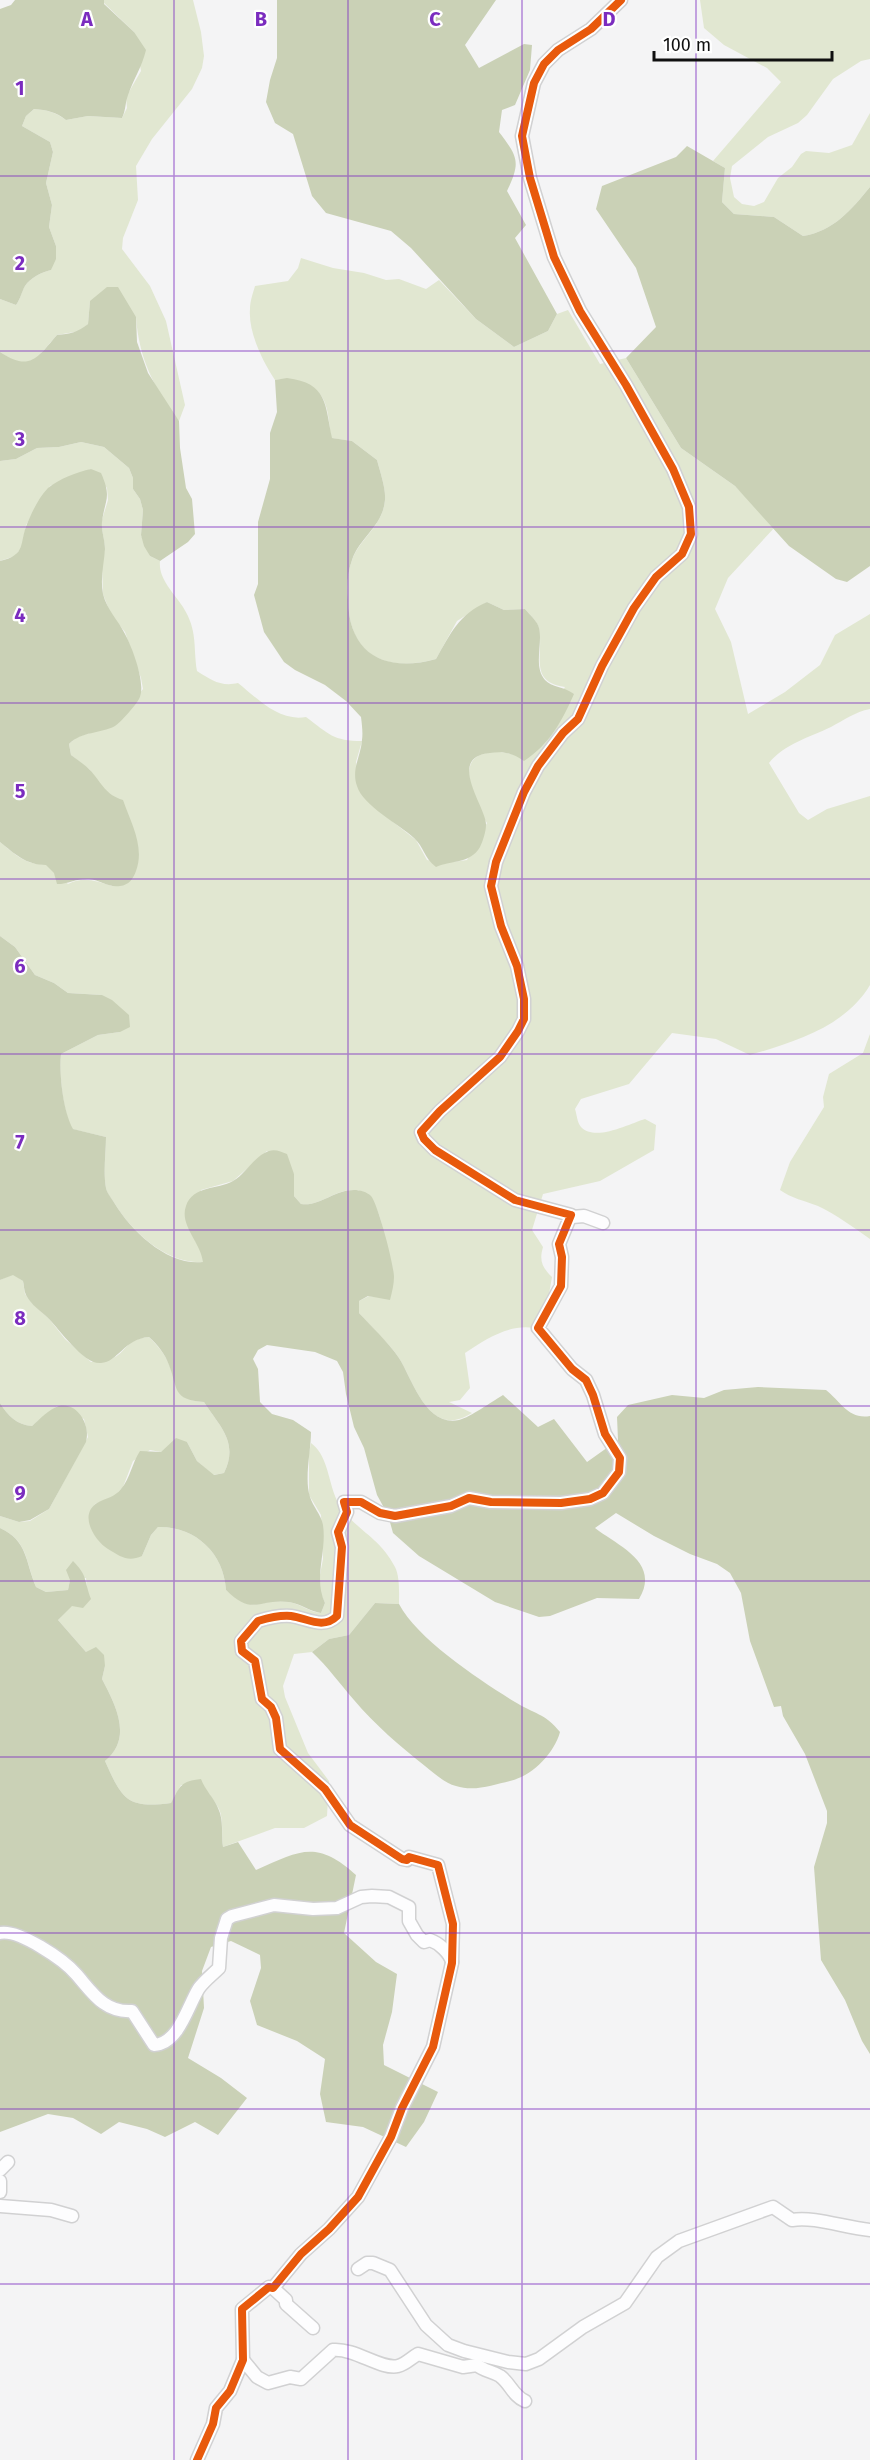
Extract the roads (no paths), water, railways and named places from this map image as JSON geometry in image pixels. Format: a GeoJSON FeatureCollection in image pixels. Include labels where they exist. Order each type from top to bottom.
{"type":"FeatureCollection","features":[{"type":"Feature","properties":{"kind":"street"},"geometry":{"type":"LineString","coordinates":[[603,1223],[584,1216],[572,1217],[515,1200],[435,1150],[424,1139],[421,1132],[440,1111],[500,1057],[524,1019],[524,999],[519,976],[501,926],[491,886],[496,862],[524,792],[538,766],[581,714],[602,666],[634,608],[656,578],[682,554],[691,534],[689,507],[673,470],[626,385],[580,311],[554,258],[530,178],[522,136],[534,83],[544,64],[558,50],[591,29],[621,0]]}},
{"type":"Feature","properties":{"kind":"street"},"geometry":{"type":"LineString","coordinates":[[273,2288],[301,2254],[339,2218],[368,2183],[370,2174],[391,2137],[402,2108],[433,2047],[452,1963],[453,1924],[438,1865],[409,1857],[407,1860],[402,1859],[350,1825],[325,1789],[280,1749],[276,1718],[260,1693],[255,1661],[242,1651],[240,1644],[242,1637],[258,1621],[289,1616],[318,1623],[336,1617],[342,1547],[338,1532],[346,1512],[344,1502],[361,1502],[380,1513],[395,1516],[451,1506],[469,1498],[521,1503],[577,1502],[597,1497],[615,1480],[619,1472],[620,1458],[605,1434],[589,1384],[564,1361],[538,1328],[561,1286],[562,1257],[559,1244],[572,1217]]}},
{"type":"Feature","properties":{"kind":"street"},"geometry":{"type":"LineString","coordinates":[[0,1933],[9,1932],[37,1945],[76,1974],[83,1985],[102,2003],[124,2011],[132,2011],[154,2045],[167,2041],[192,2005],[200,1986],[219,1968],[221,1938],[227,1919],[232,1916],[274,1905],[313,1909],[337,1908],[361,1897],[389,1897],[409,1907],[410,1921],[417,1935],[424,1942],[430,1940],[441,1945],[452,1958],[452,1963]]}},
{"type":"Feature","properties":{"kind":"street"},"geometry":{"type":"LineString","coordinates":[[0,2181],[0,2192]]}},
{"type":"Feature","properties":{"kind":"street"},"geometry":{"type":"LineString","coordinates":[[0,2206],[51,2210],[72,2216]]}},
{"type":"Feature","properties":{"kind":"street"},"geometry":{"type":"LineString","coordinates":[[358,2269],[367,2263],[372,2263],[390,2270],[426,2325],[448,2345],[508,2362],[526,2364],[539,2359],[583,2327],[625,2303],[657,2257],[679,2241],[698,2232],[773,2207],[792,2220],[806,2217],[829,2224],[870,2230]]}},
{"type":"Feature","properties":{"kind":"street"},"geometry":{"type":"LineString","coordinates":[[197,2460],[213,2424],[216,2408],[230,2391],[243,2360],[242,2309],[268,2287],[273,2288],[286,2300],[286,2304],[313,2328]]}},
{"type":"Feature","properties":{"kind":"street"},"geometry":{"type":"LineString","coordinates":[[243,2360],[257,2377],[268,2383],[290,2377],[301,2379],[333,2350],[361,2355],[392,2367],[407,2362],[418,2354],[463,2367],[477,2365],[499,2375],[519,2398],[525,2401]]}}]}
